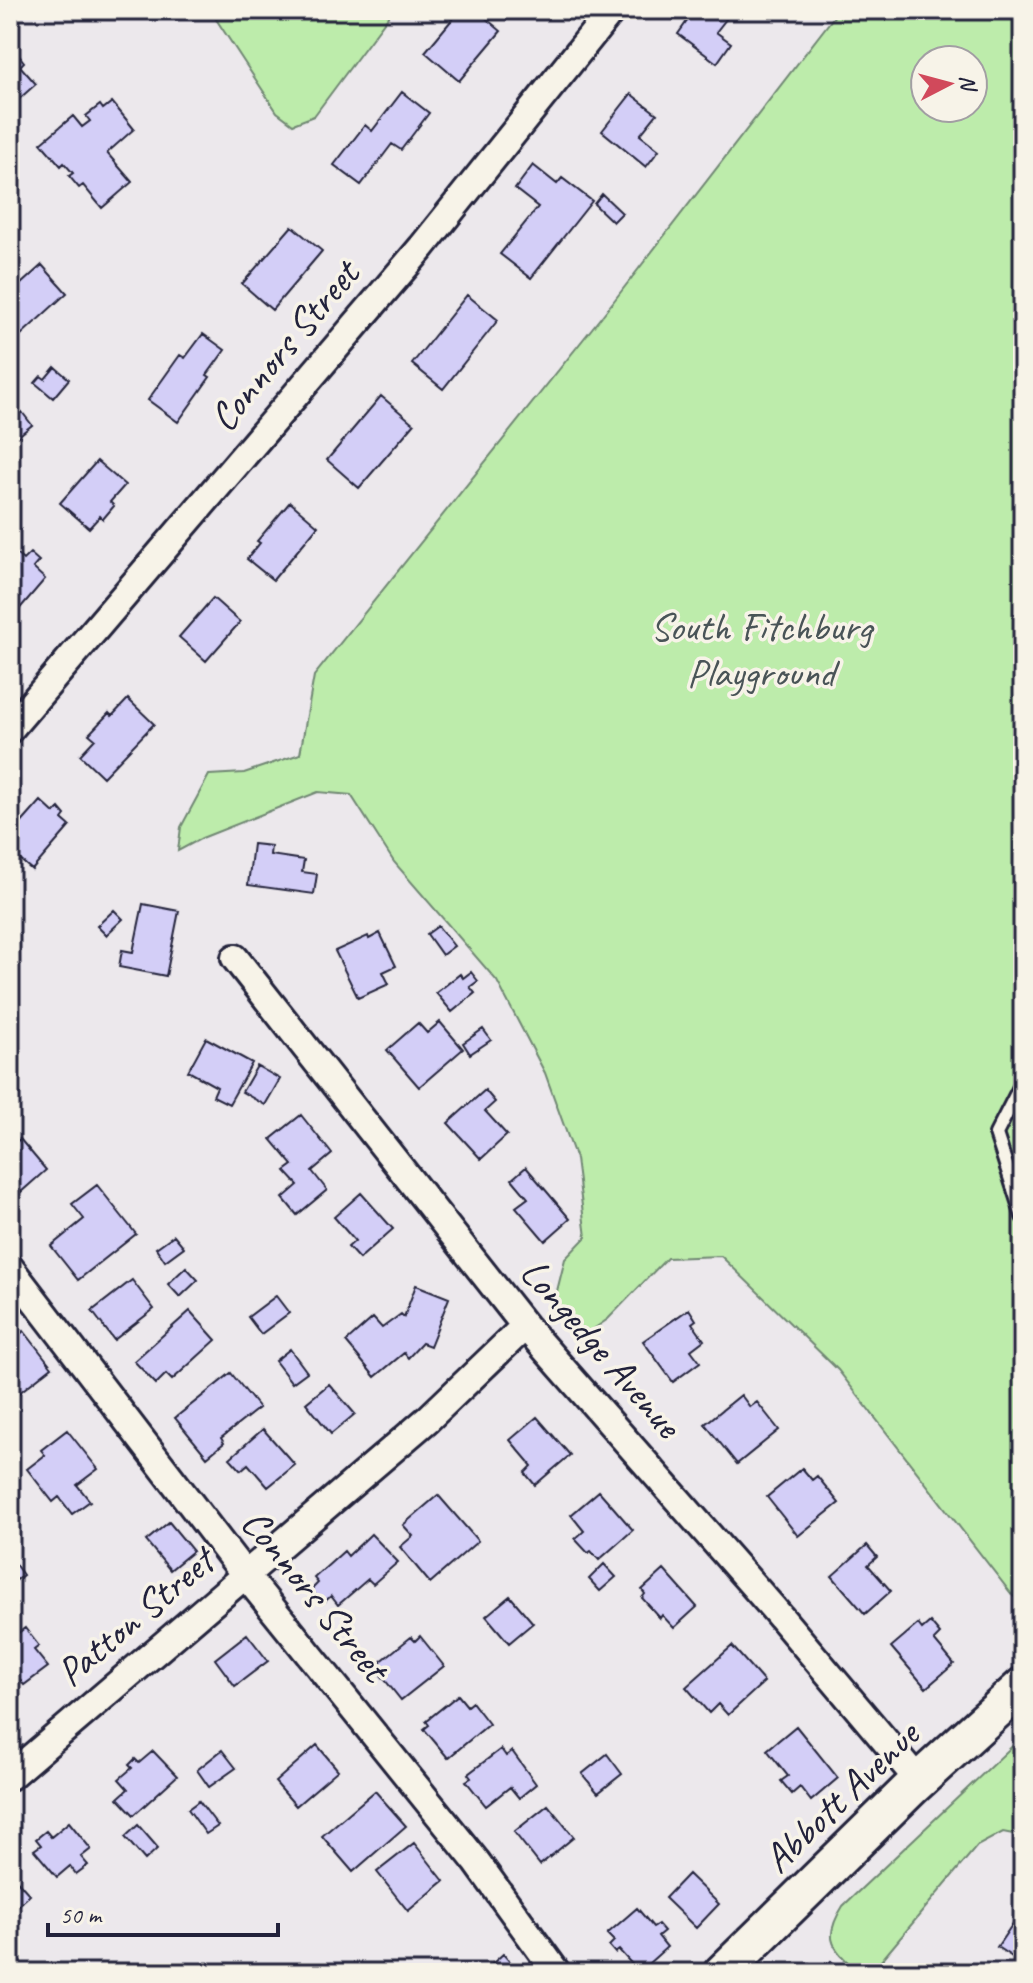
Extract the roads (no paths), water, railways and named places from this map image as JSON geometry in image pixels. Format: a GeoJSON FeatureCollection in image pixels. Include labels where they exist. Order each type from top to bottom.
{"type":"FeatureCollection","features":[{"type":"Feature","properties":{"kind":"main road","name":"Abbott Avenue"},"geometry":{"type":"LineString","coordinates":[[722,1973],[919,1781],[1023,1686]]}},
{"type":"Feature","properties":{"kind":"street","name":"Connors Street"},"geometry":{"type":"LineString","coordinates":[[10,729],[422,247],[612,10]]}},
{"type":"Feature","properties":{"kind":"street","name":"Longedge Avenue"},"geometry":{"type":"LineString","coordinates":[[235,958],[525,1326],[773,1608],[919,1781]]}},
{"type":"Feature","properties":{"kind":"street","name":"Connors Street"},"geometry":{"type":"LineString","coordinates":[[10,1268],[246,1576],[476,1861],[557,1973]]}},
{"type":"Feature","properties":{"kind":"street","name":"Patton Street"},"geometry":{"type":"LineString","coordinates":[[10,1776],[428,1419],[525,1326]]}},
{"type":"Feature","properties":{"kind":"lane"},"geometry":{"type":"LineString","coordinates":[[1020,1087],[996,1134],[1023,1217]]}},
{"type":"Feature","properties":{"kind":"park label","name":"South Fitchburg Playground"},"geometry":{"type":"Point","coordinates":[761,650]}}]}
